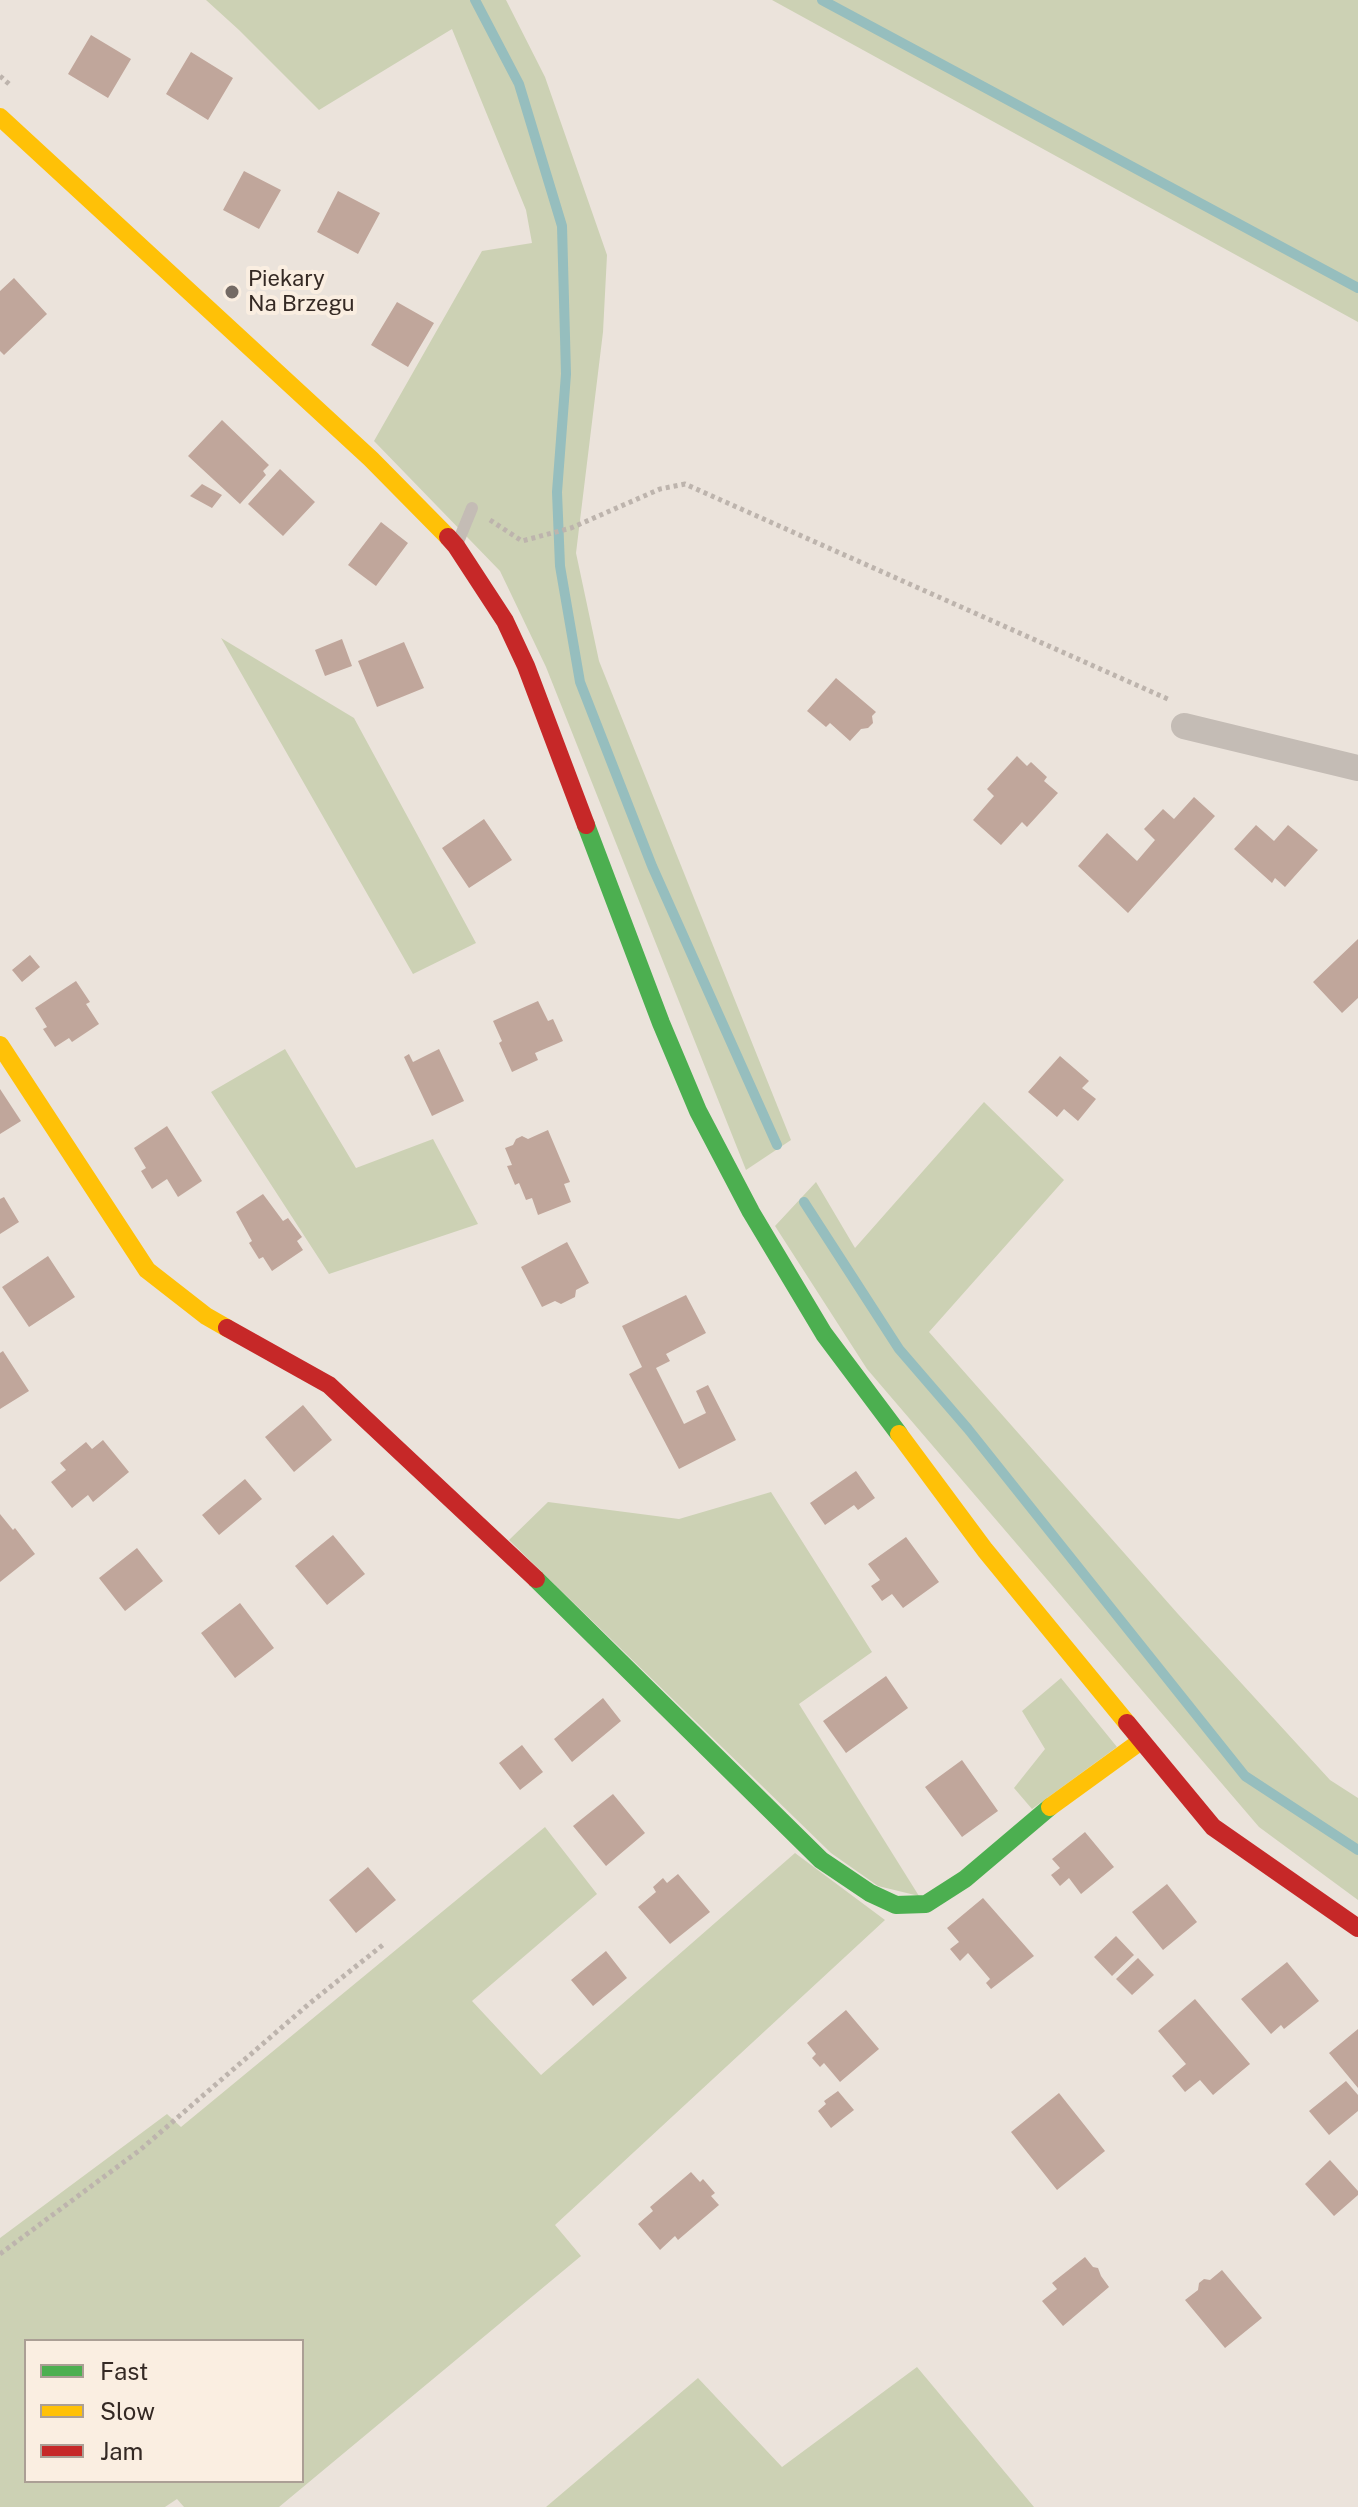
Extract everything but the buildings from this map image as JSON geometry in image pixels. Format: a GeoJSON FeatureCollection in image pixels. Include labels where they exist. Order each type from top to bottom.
{"type":"FeatureCollection","features":[{"type":"Feature","properties":{"kind":"street"},"geometry":{"type":"LineString","coordinates":[[0,117],[371,459],[456,546],[505,621],[526,666],[661,1023],[698,1111],[751,1212],[832,1346],[985,1550],[1213,1827],[1358,1928]]}},
{"type":"Feature","properties":{"kind":"street"},"geometry":{"type":"LineString","coordinates":[[1191,728],[1358,768]]}},
{"type":"Feature","properties":{"kind":"street"},"geometry":{"type":"LineString","coordinates":[[0,1045],[147,1270],[206,1316],[329,1385],[513,1556],[821,1860],[870,1893],[896,1905],[926,1904],[965,1879],[1048,1809],[1141,1741]]}},
{"type":"Feature","properties":{"kind":"lane"},"geometry":{"type":"LineString","coordinates":[[456,546],[472,508]]}},
{"type":"Feature","properties":{"kind":"path"},"geometry":{"type":"LineString","coordinates":[[472,508],[522,541],[571,528],[660,489],[685,484],[1194,711],[1191,728]]}},
{"type":"Feature","properties":{"kind":"path"},"geometry":{"type":"LineString","coordinates":[[0,2254],[140,2150],[310,2003],[384,1944]]}},
{"type":"Feature","properties":{"kind":"green space"},"geometry":{"type":"Polygon","coordinates":[[[206,0],[506,0],[545,77],[607,255],[603,332],[576,553],[599,661],[791,1140],[746,1170],[546,667],[500,571],[374,441],[482,251],[532,243],[526,210],[452,29],[319,110],[206,0]]]}},
{"type":"Feature","properties":{"kind":"green space"},"geometry":{"type":"Polygon","coordinates":[[[772,0],[1358,0],[1358,322],[772,0]]]}},
{"type":"Feature","properties":{"kind":"green space"},"geometry":{"type":"Polygon","coordinates":[[[221,638],[354,718],[476,943],[413,974],[221,638]]]}},
{"type":"Feature","properties":{"kind":"green space"},"geometry":{"type":"Polygon","coordinates":[[[285,1049],[356,1168],[433,1139],[478,1224],[329,1274],[211,1092],[285,1049]]]}},
{"type":"Feature","properties":{"kind":"green space"},"geometry":{"type":"Polygon","coordinates":[[[984,1102],[1064,1180],[929,1332],[1178,1614],[1330,1780],[1358,1798],[1358,1900],[1259,1827],[867,1369],[775,1226],[816,1182],[855,1248],[984,1102]]]}},
{"type":"Feature","properties":{"kind":"green space"},"geometry":{"type":"Polygon","coordinates":[[[771,1492],[872,1652],[799,1704],[919,1896],[878,1886],[831,1853],[509,1540],[548,1502],[679,1519],[771,1492]]]}},
{"type":"Feature","properties":{"kind":"green space"},"geometry":{"type":"Polygon","coordinates":[[[1061,1678],[1117,1747],[1032,1809],[1014,1788],[1045,1749],[1022,1711],[1061,1678]]]}},
{"type":"Feature","properties":{"kind":"green space"},"geometry":{"type":"Polygon","coordinates":[[[545,1827],[597,1894],[472,2001],[541,2075],[795,1853],[885,1920],[555,2225],[581,2256],[279,2507],[184,2507],[177,2499],[165,2507],[0,2507],[0,2238],[167,2114],[181,2127],[545,1827]]]}},
{"type":"Feature","properties":{"kind":"green space"},"geometry":{"type":"Polygon","coordinates":[[[917,2367],[1034,2507],[546,2507],[698,2378],[782,2467],[917,2367]]]}},
{"type":"Feature","properties":{"kind":"waterway"},"geometry":{"type":"LineString","coordinates":[[475,0],[519,84],[562,226],[566,374],[557,492],[560,566],[580,682],[652,866],[777,1145]]}},
{"type":"Feature","properties":{"kind":"waterway"},"geometry":{"type":"LineString","coordinates":[[822,0],[1358,288]]}},
{"type":"Feature","properties":{"kind":"waterway"},"geometry":{"type":"LineString","coordinates":[[804,1202],[899,1349],[968,1429],[1245,1776],[1358,1850]]}},
{"type":"Feature","properties":{"kind":"traffic: fast"},"geometry":{"type":"LineString","coordinates":[[586,825],[698,1111],[751,1212],[824,1334],[899,1434]]}},
{"type":"Feature","properties":{"kind":"traffic: fast"},"geometry":{"type":"LineString","coordinates":[[536,1579],[821,1860],[870,1893],[896,1905],[926,1904],[965,1879],[1050,1807]]}},
{"type":"Feature","properties":{"kind":"traffic: slow"},"geometry":{"type":"LineString","coordinates":[[0,117],[371,459],[448,537]]}},
{"type":"Feature","properties":{"kind":"traffic: slow"},"geometry":{"type":"LineString","coordinates":[[0,1045],[147,1270],[206,1316],[227,1328]]}},
{"type":"Feature","properties":{"kind":"traffic: slow"},"geometry":{"type":"LineString","coordinates":[[899,1434],[985,1550],[1127,1723]]}},
{"type":"Feature","properties":{"kind":"traffic: slow"},"geometry":{"type":"LineString","coordinates":[[1050,1807],[1141,1741]]}},
{"type":"Feature","properties":{"kind":"traffic: jam"},"geometry":{"type":"LineString","coordinates":[[448,537],[505,621],[526,666],[586,825]]}},
{"type":"Feature","properties":{"kind":"traffic: jam"},"geometry":{"type":"LineString","coordinates":[[227,1328],[329,1385],[536,1579]]}},
{"type":"Feature","properties":{"kind":"traffic: jam"},"geometry":{"type":"LineString","coordinates":[[1127,1723],[1213,1827],[1358,1928]]}},
{"type":"Feature","properties":{"kind":"place","name":"Piekary Na Brzegu"},"geometry":{"type":"Point","coordinates":[232,292]}}]}
